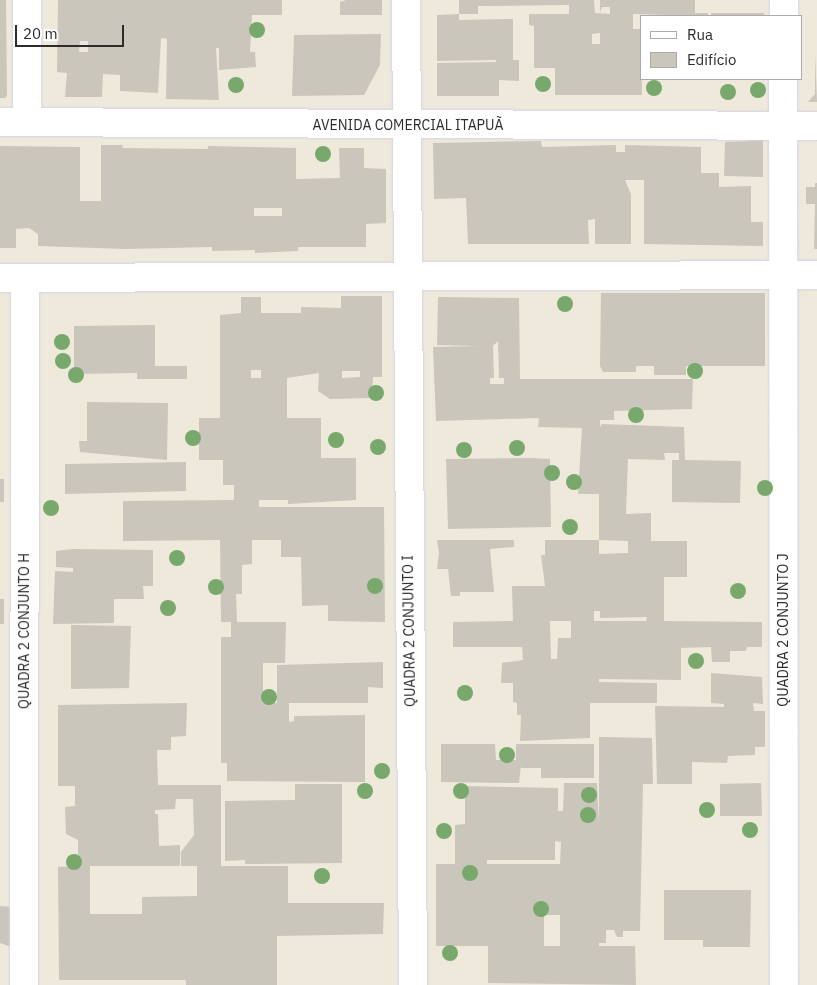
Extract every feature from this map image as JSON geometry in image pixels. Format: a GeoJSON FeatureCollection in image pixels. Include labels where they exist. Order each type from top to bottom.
{"type":"FeatureCollection","features":[{"type":"Feature","properties":{"kind":"street"},"geometry":{"type":"LineString","coordinates":[[27,0],[27,122]]}},
{"type":"Feature","properties":{"kind":"street","name":"QUADRA 2 CONJUNTO I"},"geometry":{"type":"LineString","coordinates":[[406,0],[404,126],[413,985]]}},
{"type":"Feature","properties":{"kind":"street"},"geometry":{"type":"LineString","coordinates":[[784,0],[784,15]]}},
{"type":"Feature","properties":{"kind":"street","name":"QUADRA 2 CONJUNTO J"},"geometry":{"type":"LineString","coordinates":[[783,80],[781,275],[784,985]]}},
{"type":"Feature","properties":{"kind":"street","name":"AVENIDA COMERCIAL ITAPUÃ"},"geometry":{"type":"LineString","coordinates":[[0,122],[404,126],[817,126]]}},
{"type":"Feature","properties":{"kind":"street"},"geometry":{"type":"LineString","coordinates":[[12,278],[817,275]]}},
{"type":"Feature","properties":{"kind":"street","name":"QUADRA 2 CONJUNTO H"},"geometry":{"type":"LineString","coordinates":[[12,278],[24,985]]}},
{"type":"Feature","properties":{"kind":"building"},"geometry":{"type":"Polygon","coordinates":[[[0,0],[6,0],[7,96],[5,98],[0,98],[0,0]]]}},
{"type":"Feature","properties":{"kind":"building"},"geometry":{"type":"Polygon","coordinates":[[[58,0],[282,0],[282,15],[252,15],[250,52],[255,52],[256,67],[219,70],[219,48],[216,48],[219,100],[166,99],[167,39],[161,38],[158,93],[120,91],[120,75],[103,74],[102,97],[65,97],[67,73],[57,72],[58,0]],[[80,41],[79,52],[88,52],[88,41],[80,41]]]}},
{"type":"Feature","properties":{"kind":"building"},"geometry":{"type":"Polygon","coordinates":[[[346,0],[382,0],[382,15],[340,15],[340,2],[346,0]]]}},
{"type":"Feature","properties":{"kind":"building"},"geometry":{"type":"Polygon","coordinates":[[[459,0],[594,0],[595,13],[610,14],[610,7],[602,7],[600,12],[600,0],[695,0],[695,13],[708,13],[708,15],[633,14],[633,29],[640,29],[640,80],[642,80],[642,95],[555,95],[555,68],[534,68],[534,26],[529,25],[529,14],[569,14],[569,5],[478,6],[478,14],[459,14],[459,0]],[[600,33],[592,34],[592,44],[600,44],[600,33]]]}},
{"type":"Feature","properties":{"kind":"building"},"geometry":{"type":"Polygon","coordinates":[[[711,13],[764,13],[764,15],[711,15],[711,13]]]}},
{"type":"Feature","properties":{"kind":"building"},"geometry":{"type":"Polygon","coordinates":[[[459,14],[459,20],[513,19],[513,60],[519,60],[519,81],[499,80],[499,96],[437,96],[437,63],[496,62],[496,60],[437,61],[437,15],[459,14]]]}},
{"type":"Feature","properties":{"kind":"building"},"geometry":{"type":"Polygon","coordinates":[[[381,34],[380,65],[364,95],[292,96],[294,35],[381,34]]]}},
{"type":"Feature","properties":{"kind":"building"},"geometry":{"type":"Polygon","coordinates":[[[815,53],[817,102],[808,102],[815,94],[815,53]]]}},
{"type":"Feature","properties":{"kind":"building"},"geometry":{"type":"Polygon","coordinates":[[[750,136],[763,136],[763,177],[724,176],[725,142],[750,141],[750,136]]]}},
{"type":"Feature","properties":{"kind":"building"},"geometry":{"type":"Polygon","coordinates":[[[541,141],[542,147],[616,145],[616,152],[625,152],[625,145],[701,147],[701,173],[719,173],[719,187],[751,186],[751,222],[763,222],[763,246],[644,244],[644,180],[625,180],[631,194],[631,244],[595,244],[595,219],[588,220],[589,244],[468,244],[466,198],[434,199],[433,143],[541,141]]]}},
{"type":"Feature","properties":{"kind":"building"},"geometry":{"type":"Polygon","coordinates":[[[101,145],[123,145],[122,148],[208,149],[208,146],[296,148],[296,179],[340,178],[339,148],[364,148],[364,168],[386,169],[386,223],[366,224],[366,247],[298,247],[298,251],[255,253],[255,250],[212,251],[212,247],[125,249],[38,246],[38,234],[29,228],[16,229],[16,248],[0,248],[0,146],[80,147],[80,201],[101,201],[101,145]],[[254,208],[254,216],[282,216],[282,208],[254,208]]]}},
{"type":"Feature","properties":{"kind":"building"},"geometry":{"type":"Polygon","coordinates":[[[815,183],[817,183],[817,249],[814,249],[815,204],[806,204],[806,187],[815,187],[815,183]]]}},
{"type":"Feature","properties":{"kind":"building"},"geometry":{"type":"Polygon","coordinates":[[[601,293],[765,293],[765,366],[686,366],[686,375],[654,375],[654,366],[636,366],[636,372],[603,372],[600,366],[601,293]]]}},
{"type":"Feature","properties":{"kind":"building"},"geometry":{"type":"Polygon","coordinates":[[[341,296],[382,296],[382,377],[373,377],[372,398],[330,399],[318,391],[319,373],[287,378],[287,418],[321,418],[321,458],[356,458],[356,500],[288,504],[288,500],[259,500],[259,507],[384,507],[385,622],[328,621],[328,605],[302,606],[301,557],[281,557],[281,540],[252,540],[252,564],[242,565],[242,594],[236,594],[237,622],[286,622],[285,663],[263,663],[263,703],[277,703],[277,665],[383,662],[383,688],[368,687],[368,703],[289,703],[289,722],[294,721],[294,716],[365,715],[365,782],[227,781],[227,763],[221,763],[221,637],[231,637],[231,622],[221,622],[220,540],[123,541],[123,501],[234,500],[234,485],[223,485],[223,460],[199,460],[199,418],[220,418],[220,315],[241,313],[241,297],[261,297],[261,313],[301,313],[301,307],[341,308],[341,296]],[[251,370],[251,378],[261,378],[261,370],[251,370]],[[342,371],[342,378],[360,377],[360,371],[342,371]]]}},
{"type":"Feature","properties":{"kind":"building"},"geometry":{"type":"Polygon","coordinates":[[[438,297],[519,298],[520,379],[693,379],[692,409],[614,411],[614,420],[600,420],[600,427],[602,424],[684,427],[685,460],[741,461],[740,503],[672,502],[672,460],[679,460],[679,453],[664,453],[665,460],[628,459],[626,514],[651,513],[651,541],[687,541],[687,577],[664,577],[664,621],[762,622],[762,647],[747,647],[746,651],[730,651],[730,662],[712,662],[711,647],[681,648],[681,680],[599,679],[599,682],[657,683],[657,703],[590,703],[590,738],[520,741],[521,715],[517,715],[517,703],[513,702],[513,683],[501,683],[502,663],[523,660],[522,647],[453,647],[453,622],[513,621],[512,586],[545,586],[541,555],[545,555],[545,540],[599,540],[599,494],[578,494],[582,428],[538,427],[539,418],[436,421],[433,347],[481,346],[437,345],[438,297]],[[498,341],[493,346],[494,378],[490,378],[490,384],[504,384],[504,378],[499,378],[498,341]],[[599,540],[599,554],[628,553],[628,541],[599,540]],[[594,611],[594,621],[646,621],[647,617],[600,618],[600,611],[594,611]],[[550,621],[551,659],[557,659],[558,638],[571,638],[571,621],[550,621]]]}},
{"type":"Feature","properties":{"kind":"building"},"geometry":{"type":"Polygon","coordinates":[[[155,325],[155,366],[187,366],[187,379],[137,379],[137,373],[74,374],[74,326],[155,325]]]}},
{"type":"Feature","properties":{"kind":"building"},"geometry":{"type":"Polygon","coordinates":[[[87,402],[168,403],[167,460],[80,452],[79,441],[87,441],[87,402]]]}},
{"type":"Feature","properties":{"kind":"building"},"geometry":{"type":"Polygon","coordinates":[[[446,459],[550,459],[551,527],[448,529],[446,459]]]}},
{"type":"Feature","properties":{"kind":"building"},"geometry":{"type":"Polygon","coordinates":[[[186,462],[186,491],[65,494],[65,464],[186,462]]]}},
{"type":"Feature","properties":{"kind":"building"},"geometry":{"type":"Polygon","coordinates":[[[0,479],[4,479],[4,502],[0,502],[0,479]]]}},
{"type":"Feature","properties":{"kind":"building"},"geometry":{"type":"Polygon","coordinates":[[[437,540],[514,540],[514,547],[490,549],[494,592],[460,592],[460,596],[451,596],[448,569],[437,569],[439,553],[437,540]]]}},
{"type":"Feature","properties":{"kind":"building"},"geometry":{"type":"Polygon","coordinates":[[[73,549],[153,550],[153,586],[143,586],[144,599],[114,599],[114,623],[53,624],[55,571],[73,572],[73,568],[56,567],[56,551],[73,549]]]}},
{"type":"Feature","properties":{"kind":"building"},"geometry":{"type":"Polygon","coordinates":[[[0,599],[4,599],[4,624],[0,624],[0,599]]]}},
{"type":"Feature","properties":{"kind":"building"},"geometry":{"type":"Polygon","coordinates":[[[71,625],[131,626],[129,688],[71,689],[71,625]]]}},
{"type":"Feature","properties":{"kind":"building"},"geometry":{"type":"Polygon","coordinates":[[[711,673],[762,677],[763,704],[753,703],[754,711],[765,711],[765,747],[755,747],[755,755],[728,756],[727,763],[692,762],[692,784],[657,784],[655,706],[724,707],[724,704],[711,703],[711,673]]]}},
{"type":"Feature","properties":{"kind":"building"},"geometry":{"type":"Polygon","coordinates":[[[187,703],[186,736],[171,737],[171,750],[157,750],[158,785],[221,785],[221,866],[288,866],[288,903],[384,903],[383,934],[277,936],[277,985],[186,985],[186,980],[59,980],[58,867],[78,866],[78,840],[66,834],[65,807],[75,806],[75,786],[58,786],[58,705],[187,703]],[[176,799],[175,809],[155,810],[155,814],[158,814],[159,846],[180,845],[180,866],[90,866],[90,914],[142,914],[142,897],[197,896],[197,866],[181,866],[181,852],[194,835],[193,799],[176,799]]]}},
{"type":"Feature","properties":{"kind":"building"},"geometry":{"type":"Polygon","coordinates":[[[599,737],[652,738],[653,784],[643,784],[640,931],[623,931],[623,937],[617,937],[614,930],[606,930],[606,943],[599,943],[599,946],[635,946],[636,985],[488,983],[488,946],[436,946],[436,864],[455,864],[455,825],[465,824],[465,786],[558,788],[558,811],[563,811],[564,783],[597,783],[599,825],[599,737]],[[555,841],[555,860],[487,860],[487,864],[560,864],[561,842],[555,841]],[[544,915],[544,946],[560,946],[560,915],[544,915]]]}},
{"type":"Feature","properties":{"kind":"building"},"geometry":{"type":"Polygon","coordinates":[[[441,744],[495,744],[496,760],[516,760],[516,744],[594,744],[594,778],[541,778],[541,768],[521,768],[521,765],[519,783],[441,782],[441,744]]]}},
{"type":"Feature","properties":{"kind":"building"},"geometry":{"type":"Polygon","coordinates":[[[761,783],[762,816],[720,816],[720,784],[761,783]]]}},
{"type":"Feature","properties":{"kind":"building"},"geometry":{"type":"Polygon","coordinates":[[[295,784],[342,784],[342,863],[245,864],[245,860],[225,861],[225,801],[295,800],[295,784]]]}},
{"type":"Feature","properties":{"kind":"building"},"geometry":{"type":"Polygon","coordinates":[[[664,890],[751,890],[750,947],[703,947],[703,940],[664,940],[664,890]]]}},
{"type":"Feature","properties":{"kind":"building"},"geometry":{"type":"Polygon","coordinates":[[[0,906],[12,907],[12,947],[0,943],[0,906]]]}}]}
